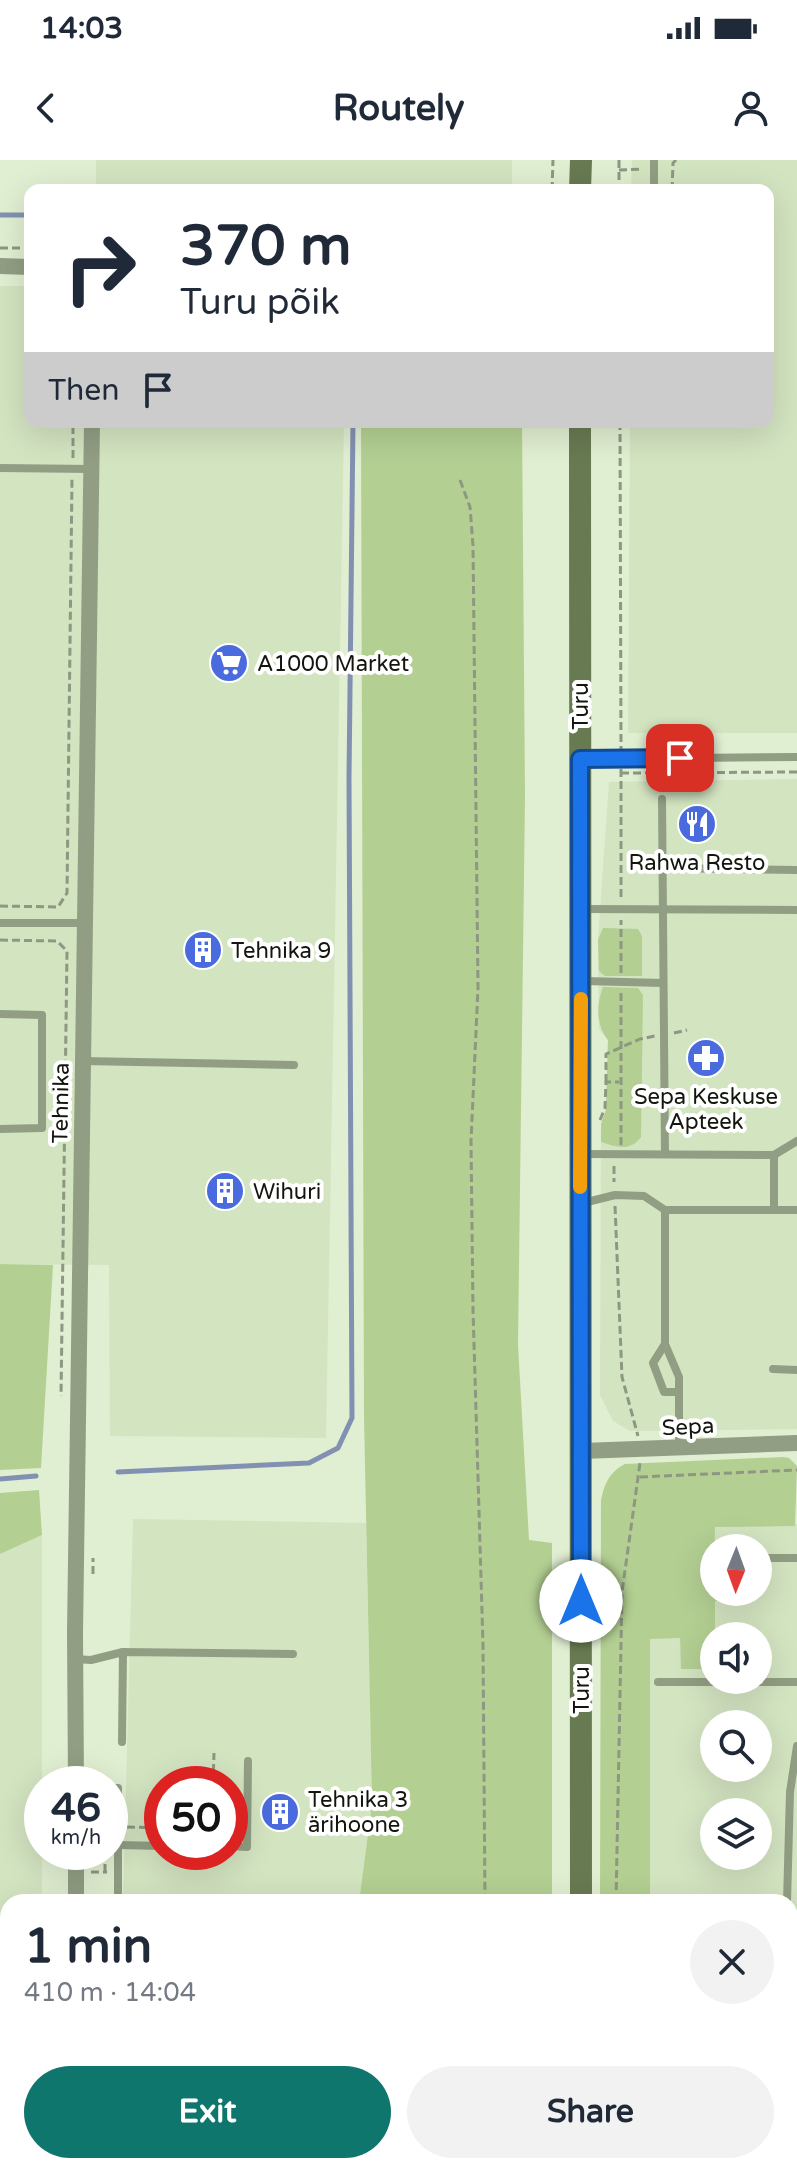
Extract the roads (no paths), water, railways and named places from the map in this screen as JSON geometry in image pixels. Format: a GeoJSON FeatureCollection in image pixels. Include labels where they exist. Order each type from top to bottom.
{"type":"FeatureCollection","features":[{"type":"Feature","properties":{"kind":"main road"},"geometry":{"type":"LineString","coordinates":[[580,184],[581,160]]}},
{"type":"Feature","properties":{"kind":"main road","name":"Turu"},"geometry":{"type":"LineString","coordinates":[[580,428],[581,1894]]}},
{"type":"Feature","properties":{"kind":"street"},"geometry":{"type":"LineString","coordinates":[[0,266],[24,267]]}},
{"type":"Feature","properties":{"kind":"street","name":"Tehnika"},"geometry":{"type":"LineString","coordinates":[[76,1766],[92,428]]}},
{"type":"Feature","properties":{"kind":"street","name":"Sepa"},"geometry":{"type":"LineString","coordinates":[[582,1451],[797,1443]]}},
{"type":"Feature","properties":{"kind":"street"},"geometry":{"type":"LineString","coordinates":[[76,1870],[76,1894]]}},
{"type":"Feature","properties":{"kind":"lane"},"geometry":{"type":"LineString","coordinates":[[0,468],[91,469]]}},
{"type":"Feature","properties":{"kind":"lane"},"geometry":{"type":"LineString","coordinates":[[580,759],[797,757]]}},
{"type":"Feature","properties":{"kind":"lane"},"geometry":{"type":"LineString","coordinates":[[662,799],[665,1154]]}},
{"type":"Feature","properties":{"kind":"lane"},"geometry":{"type":"LineString","coordinates":[[662,868],[797,870]]}},
{"type":"Feature","properties":{"kind":"lane"},"geometry":{"type":"LineString","coordinates":[[581,909],[797,910]]}},
{"type":"Feature","properties":{"kind":"lane"},"geometry":{"type":"LineString","coordinates":[[0,923],[84,923]]}},
{"type":"Feature","properties":{"kind":"lane"},"geometry":{"type":"LineString","coordinates":[[581,981],[663,983]]}},
{"type":"Feature","properties":{"kind":"lane"},"geometry":{"type":"LineString","coordinates":[[0,1014],[42,1015],[42,1128],[0,1129]]}},
{"type":"Feature","properties":{"kind":"lane"},"geometry":{"type":"LineString","coordinates":[[83,1061],[294,1065]]}},
{"type":"Feature","properties":{"kind":"lane"},"geometry":{"type":"LineString","coordinates":[[579,1154],[774,1155],[797,1141]]}},
{"type":"Feature","properties":{"kind":"lane"},"geometry":{"type":"LineString","coordinates":[[774,1155],[774,1210]]}},
{"type":"Feature","properties":{"kind":"lane"},"geometry":{"type":"LineString","coordinates":[[580,1203],[615,1195],[644,1196],[665,1210],[797,1210]]}},
{"type":"Feature","properties":{"kind":"lane"},"geometry":{"type":"LineString","coordinates":[[665,1210],[665,1344],[679,1377],[679,1448]]}},
{"type":"Feature","properties":{"kind":"lane"},"geometry":{"type":"LineString","coordinates":[[665,1344],[653,1363],[664,1392],[679,1392]]}},
{"type":"Feature","properties":{"kind":"lane"},"geometry":{"type":"LineString","coordinates":[[773,1369],[797,1370]]}},
{"type":"Feature","properties":{"kind":"lane"},"geometry":{"type":"LineString","coordinates":[[772,1558],[797,1558]]}},
{"type":"Feature","properties":{"kind":"lane"},"geometry":{"type":"LineString","coordinates":[[75,1659],[91,1660],[123,1652],[293,1654]]}},
{"type":"Feature","properties":{"kind":"lane"},"geometry":{"type":"LineString","coordinates":[[122,1742],[123,1652]]}},
{"type":"Feature","properties":{"kind":"lane"},"geometry":{"type":"LineString","coordinates":[[658,1682],[797,1682]]}},
{"type":"Feature","properties":{"kind":"lane"},"geometry":{"type":"LineString","coordinates":[[787,1894],[790,1792],[797,1746]]}},
{"type":"Feature","properties":{"kind":"lane"},"geometry":{"type":"LineString","coordinates":[[248,1761],[248,1766]]}},
{"type":"Feature","properties":{"kind":"lane"},"geometry":{"type":"LineString","coordinates":[[118,1870],[118,1894]]}},
{"type":"Feature","properties":{"kind":"waterway"},"geometry":{"type":"LineString","coordinates":[[0,215],[24,215]]}},
{"type":"Feature","properties":{"kind":"waterway"},"geometry":{"type":"LineString","coordinates":[[118,1472],[309,1463],[338,1448],[352,1418],[349,778],[353,428]]}},
{"type":"Feature","properties":{"kind":"waterway"},"geometry":{"type":"LineString","coordinates":[[0,1479],[36,1476]]}},
{"type":"Feature","properties":{"kind":"place","name":"A1000 Market"},"geometry":{"type":"Point","coordinates":[229,663]}},
{"type":"Feature","properties":{"kind":"place","name":"Rahwa Resto"},"geometry":{"type":"Point","coordinates":[697,824]}},
{"type":"Feature","properties":{"kind":"place","name":"Tehnika 9"},"geometry":{"type":"Point","coordinates":[203,950]}},
{"type":"Feature","properties":{"kind":"place","name":"Sepa Keskuse Apteek"},"geometry":{"type":"Point","coordinates":[706,1058]}},
{"type":"Feature","properties":{"kind":"place","name":"Wihuri"},"geometry":{"type":"Point","coordinates":[225,1191]}},
{"type":"Feature","properties":{"kind":"place","name":"Tehnika 3 ärihoone"},"geometry":{"type":"Point","coordinates":[280,1812]}}]}
